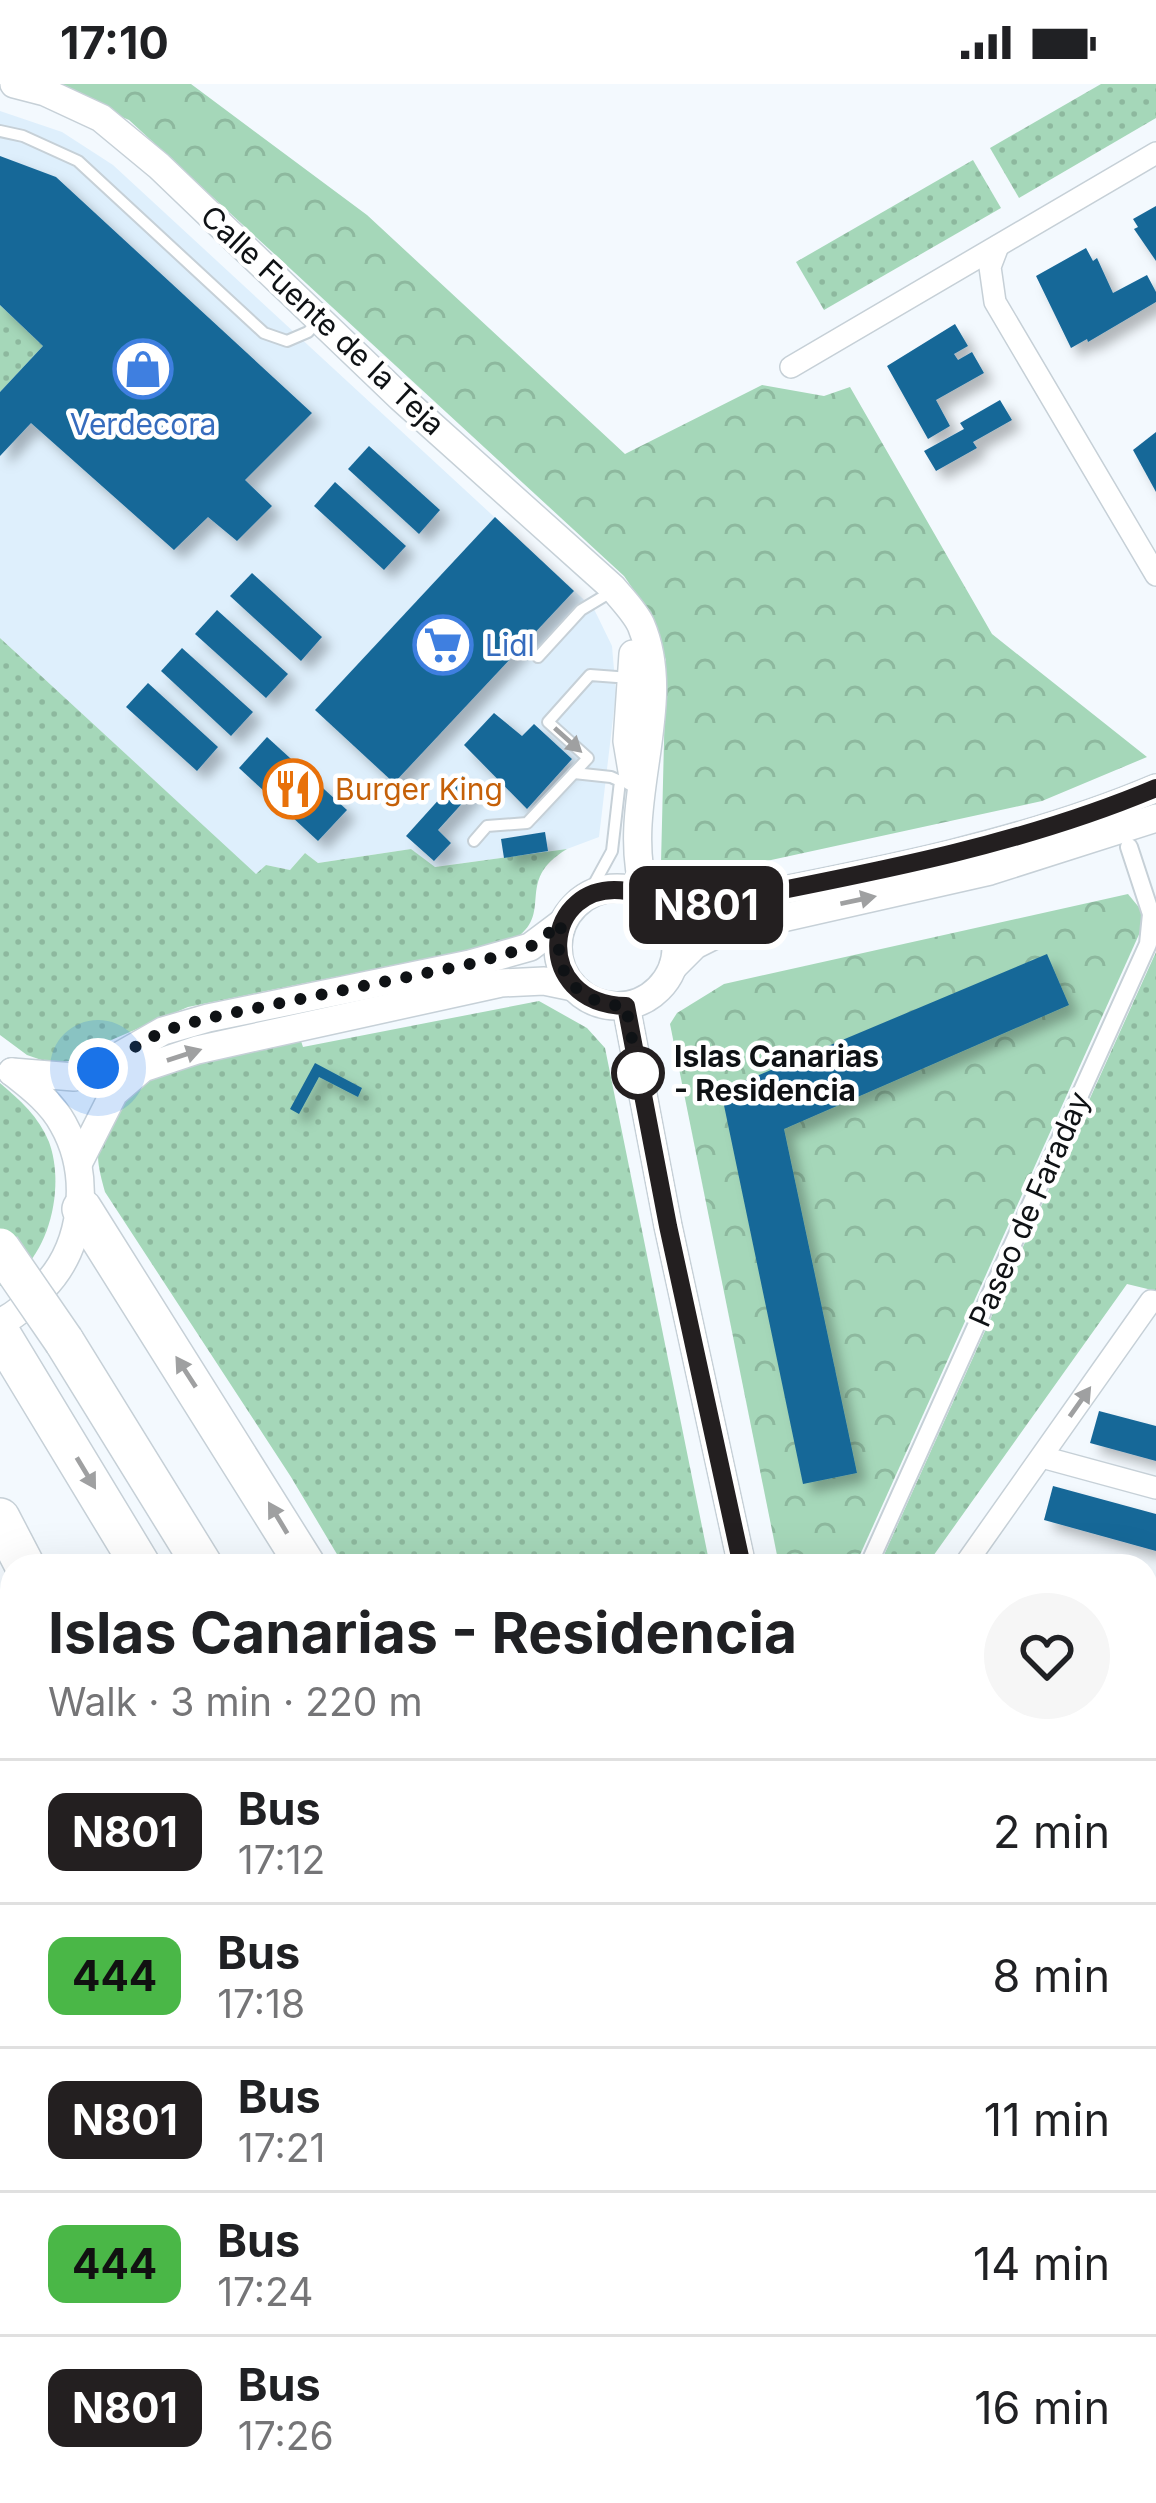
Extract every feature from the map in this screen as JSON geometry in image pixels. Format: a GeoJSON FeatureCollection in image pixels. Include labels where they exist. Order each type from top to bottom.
{"type":"FeatureCollection","features":[{"type":"Feature","properties":{"kind":"highway"},"geometry":{"type":"LineString","coordinates":[[82,1209],[298,1554]]}},
{"type":"Feature","properties":{"kind":"highway"},"geometry":{"type":"LineString","coordinates":[[0,1248],[64,1341],[195,1554]]}},
{"type":"Feature","properties":{"kind":"highway"},"geometry":{"type":"LineString","coordinates":[[0,1333],[134,1554]]}},
{"type":"Feature","properties":{"kind":"highway"},"geometry":{"type":"LineString","coordinates":[[0,1518],[19,1554]]}},
{"type":"Feature","properties":{"kind":"street","name":"Calle Fuente de la Teja"},"geometry":{"type":"LineString","coordinates":[[14,84],[45,92],[101,118],[159,166],[400,398],[614,589],[640,622],[649,654],[652,694],[634,851],[656,903]]}},
{"type":"Feature","properties":{"kind":"street"},"geometry":{"type":"LineString","coordinates":[[791,367],[1156,153]]}},
{"type":"Feature","properties":{"kind":"street"},"geometry":{"type":"LineString","coordinates":[[998,246],[990,268],[995,302],[1156,575]]}},
{"type":"Feature","properties":{"kind":"street"},"geometry":{"type":"LineString","coordinates":[[6,1068],[74,1077],[163,1031],[470,964],[530,947],[562,923],[572,907],[594,892],[624,841],[633,763],[627,741],[633,651],[614,589]]}},
{"type":"Feature","properties":{"kind":"street"},"geometry":{"type":"LineString","coordinates":[[594,892],[656,903],[965,849],[1074,818],[1156,788]]}},
{"type":"Feature","properties":{"kind":"street"},"geometry":{"type":"LineString","coordinates":[[562,923],[558,957],[573,987],[606,1006],[626,1006],[655,993],[695,945],[721,932],[990,872],[1156,818]]}},
{"type":"Feature","properties":{"kind":"street","name":"Paseo de Faraday"},"geometry":{"type":"LineString","coordinates":[[873,1554],[1148,944],[1151,914],[1129,847]]}},
{"type":"Feature","properties":{"kind":"street"},"geometry":{"type":"LineString","coordinates":[[656,903],[677,949],[673,967]]}},
{"type":"Feature","properties":{"kind":"street"},"geometry":{"type":"LineString","coordinates":[[79,1162],[114,1093],[143,1068],[197,1050],[501,983],[544,981],[573,987]]}},
{"type":"Feature","properties":{"kind":"street"},"geometry":{"type":"LineString","coordinates":[[626,1006],[739,1554]]}},
{"type":"Feature","properties":{"kind":"street"},"geometry":{"type":"LineString","coordinates":[[0,1322],[13,1317],[61,1270],[82,1209],[79,1162],[64,1124],[40,1094],[6,1068]]}},
{"type":"Feature","properties":{"kind":"street"},"geometry":{"type":"LineString","coordinates":[[973,1554],[1154,1302]]}},
{"type":"Feature","properties":{"kind":"street"},"geometry":{"type":"LineString","coordinates":[[1042,1457],[1156,1488]]}},
{"type":"Feature","properties":{"kind":"lane"},"geometry":{"type":"LineString","coordinates":[[0,131],[78,161],[264,333],[287,341],[308,332],[321,318]]}},
{"type":"Feature","properties":{"kind":"lane"},"geometry":{"type":"LineString","coordinates":[[538,656],[581,610],[614,589]]}},
{"type":"Feature","properties":{"kind":"lane"},"geometry":{"type":"LineString","coordinates":[[474,841],[487,826],[527,823],[588,758],[548,722],[590,675],[633,678],[644,688],[638,727],[646,748]]}},
{"type":"Feature","properties":{"kind":"lane"},"geometry":{"type":"LineString","coordinates":[[574,772],[611,776],[620,782],[612,851],[594,892]]}},
{"type":"Feature","properties":{"kind":"shaded area"},"geometry":{"type":"Polygon","coordinates":[[[0,111],[62,132],[113,165],[594,609],[612,646],[616,693],[599,837],[567,849],[434,867],[411,849],[318,863],[305,853],[290,870],[266,865],[256,875],[0,638],[0,111]]]}},
{"type":"Feature","properties":{"kind":"green space"},"geometry":{"type":"Polygon","coordinates":[[[45,84],[191,84],[367,215],[625,454],[762,385],[824,396],[850,387],[992,634],[1147,757],[1042,801],[689,878],[661,863],[666,661],[655,621],[624,576],[129,120],[45,84]]]}},
{"type":"Feature","properties":{"kind":"green space"},"geometry":{"type":"Polygon","coordinates":[[[1101,84],[1156,84],[1156,118],[1019,198],[990,148],[1101,84]]]}},
{"type":"Feature","properties":{"kind":"green space"},"geometry":{"type":"Polygon","coordinates":[[[973,160],[1001,208],[824,310],[796,262],[973,160]]]}},
{"type":"Feature","properties":{"kind":"green space"},"geometry":{"type":"Polygon","coordinates":[[[0,305],[43,346],[0,392],[0,305]]]}},
{"type":"Feature","properties":{"kind":"green space"},"geometry":{"type":"Polygon","coordinates":[[[0,638],[256,874],[266,865],[290,870],[305,853],[318,863],[411,849],[435,867],[567,849],[542,873],[532,919],[512,941],[188,1007],[109,1041],[84,1058],[53,1064],[27,1055],[0,1035],[0,638]]]}},
{"type":"Feature","properties":{"kind":"green space"},"geometry":{"type":"Polygon","coordinates":[[[1128,894],[1142,911],[1141,930],[860,1554],[777,1554],[670,1024],[677,1013],[724,984],[1128,894]]]}},
{"type":"Feature","properties":{"kind":"green space"},"geometry":{"type":"Polygon","coordinates":[[[1156,952],[1156,1291],[1127,1284],[935,1554],[884,1554],[1156,952]]]}},
{"type":"Feature","properties":{"kind":"green space"},"geometry":{"type":"Polygon","coordinates":[[[539,1001],[587,1028],[605,1048],[708,1554],[337,1554],[105,1192],[98,1156],[106,1125],[122,1100],[146,1082],[207,1058],[300,1038],[303,1047],[539,1001]]]}},
{"type":"Feature","properties":{"kind":"green space"},"geometry":{"type":"Polygon","coordinates":[[[0,1083],[45,1133],[55,1181],[42,1243],[31,1261],[0,1286],[0,1083]]]}},
{"type":"Feature","properties":{"kind":"building","name":"Verdecora"},"geometry":{"type":"Polygon","coordinates":[[[0,156],[56,177],[312,413],[245,480],[272,506],[237,541],[208,517],[174,550],[31,423],[0,456],[0,392],[43,346],[0,305],[0,156]]]}},
{"type":"Feature","properties":{"kind":"building"},"geometry":{"type":"Polygon","coordinates":[[[1156,206],[1156,261],[1134,229],[1138,227],[1133,219],[1156,206]]]}},
{"type":"Feature","properties":{"kind":"building"},"geometry":{"type":"Polygon","coordinates":[[[1086,248],[1093,261],[1097,258],[1113,293],[1147,275],[1156,302],[1071,348],[1036,276],[1086,248]]]}},
{"type":"Feature","properties":{"kind":"building"},"geometry":{"type":"Polygon","coordinates":[[[955,324],[968,346],[954,354],[958,360],[972,352],[984,373],[936,400],[950,426],[928,439],[887,366],[955,324]]]}},
{"type":"Feature","properties":{"kind":"building"},"geometry":{"type":"Polygon","coordinates":[[[1000,400],[1012,420],[973,442],[977,448],[936,471],[924,451],[964,429],[960,423],[1000,400]]]}},
{"type":"Feature","properties":{"kind":"building"},"geometry":{"type":"Polygon","coordinates":[[[1156,432],[1156,492],[1133,450],[1156,432]]]}},
{"type":"Feature","properties":{"kind":"building"},"geometry":{"type":"Polygon","coordinates":[[[369,446],[440,510],[419,534],[348,469],[369,446]]]}},
{"type":"Feature","properties":{"kind":"building"},"geometry":{"type":"Polygon","coordinates":[[[335,482],[406,546],[384,570],[314,506],[335,482]]]}},
{"type":"Feature","properties":{"kind":"building"},"geometry":{"type":"Polygon","coordinates":[[[495,517],[574,591],[394,783],[315,710],[495,517]]]}},
{"type":"Feature","properties":{"kind":"building"},"geometry":{"type":"Polygon","coordinates":[[[252,573],[322,637],[301,661],[230,596],[252,573]]]}},
{"type":"Feature","properties":{"kind":"building"},"geometry":{"type":"Polygon","coordinates":[[[217,610],[288,674],[266,698],[195,634],[217,610]]]}},
{"type":"Feature","properties":{"kind":"building"},"geometry":{"type":"Polygon","coordinates":[[[182,648],[253,712],[231,736],[161,671],[182,648]]]}},
{"type":"Feature","properties":{"kind":"building"},"geometry":{"type":"Polygon","coordinates":[[[148,683],[218,747],[197,771],[126,707],[148,683]]]}},
{"type":"Feature","properties":{"kind":"building"},"geometry":{"type":"Polygon","coordinates":[[[494,713],[522,736],[534,724],[572,759],[527,809],[464,745],[494,713]]]}},
{"type":"Feature","properties":{"kind":"building","name":"Burger King"},"geometry":{"type":"Polygon","coordinates":[[[267,737],[347,810],[318,841],[239,768],[267,737]]]}},
{"type":"Feature","properties":{"kind":"building"},"geometry":{"type":"Polygon","coordinates":[[[461,775],[476,788],[438,830],[451,843],[434,861],[406,836],[461,775]]]}},
{"type":"Feature","properties":{"kind":"building"},"geometry":{"type":"Polygon","coordinates":[[[545,832],[548,851],[504,858],[501,839],[545,832]]]}},
{"type":"Feature","properties":{"kind":"building"},"geometry":{"type":"Polygon","coordinates":[[[1047,954],[1069,1005],[784,1129],[857,1473],[803,1484],[721,1091],[1047,954]]]}},
{"type":"Feature","properties":{"kind":"building"},"geometry":{"type":"Polygon","coordinates":[[[315,1063],[362,1088],[358,1097],[319,1077],[299,1114],[290,1109],[315,1063]]]}},
{"type":"Feature","properties":{"kind":"building"},"geometry":{"type":"Polygon","coordinates":[[[1099,1411],[1156,1426],[1156,1461],[1090,1443],[1099,1411]]]}},
{"type":"Feature","properties":{"kind":"building"},"geometry":{"type":"Polygon","coordinates":[[[1053,1486],[1156,1514],[1156,1551],[1044,1520],[1053,1486]]]}},
{"type":"Feature","properties":{"kind":"bus line","name":"N801"},"geometry":{"type":"LineString","coordinates":[[739,1554],[626,1006],[606,1006],[573,987],[558,957],[562,923],[572,907],[607,888],[645,894],[666,913],[965,849],[1074,818],[1156,788]]}},
{"type":"Feature","properties":{"kind":"place","name":"Verdecora"},"geometry":{"type":"Point","coordinates":[143,369]}},
{"type":"Feature","properties":{"kind":"place","name":"Lidl"},"geometry":{"type":"Point","coordinates":[443,645]}},
{"type":"Feature","properties":{"kind":"place","name":"Burger King"},"geometry":{"type":"Point","coordinates":[293,789]}},
{"type":"Feature","properties":{"kind":"place","name":"Islas Canarias - Residencia"},"geometry":{"type":"Point","coordinates":[638,1073]}},
{"type":"Feature","properties":{"kind":"route"},"geometry":{"type":"LineString","coordinates":[[98,1068],[163,1031],[470,964],[530,947],[562,923],[557,940],[563,973],[588,999],[606,1006],[626,1006],[638,1073]]}}]}
